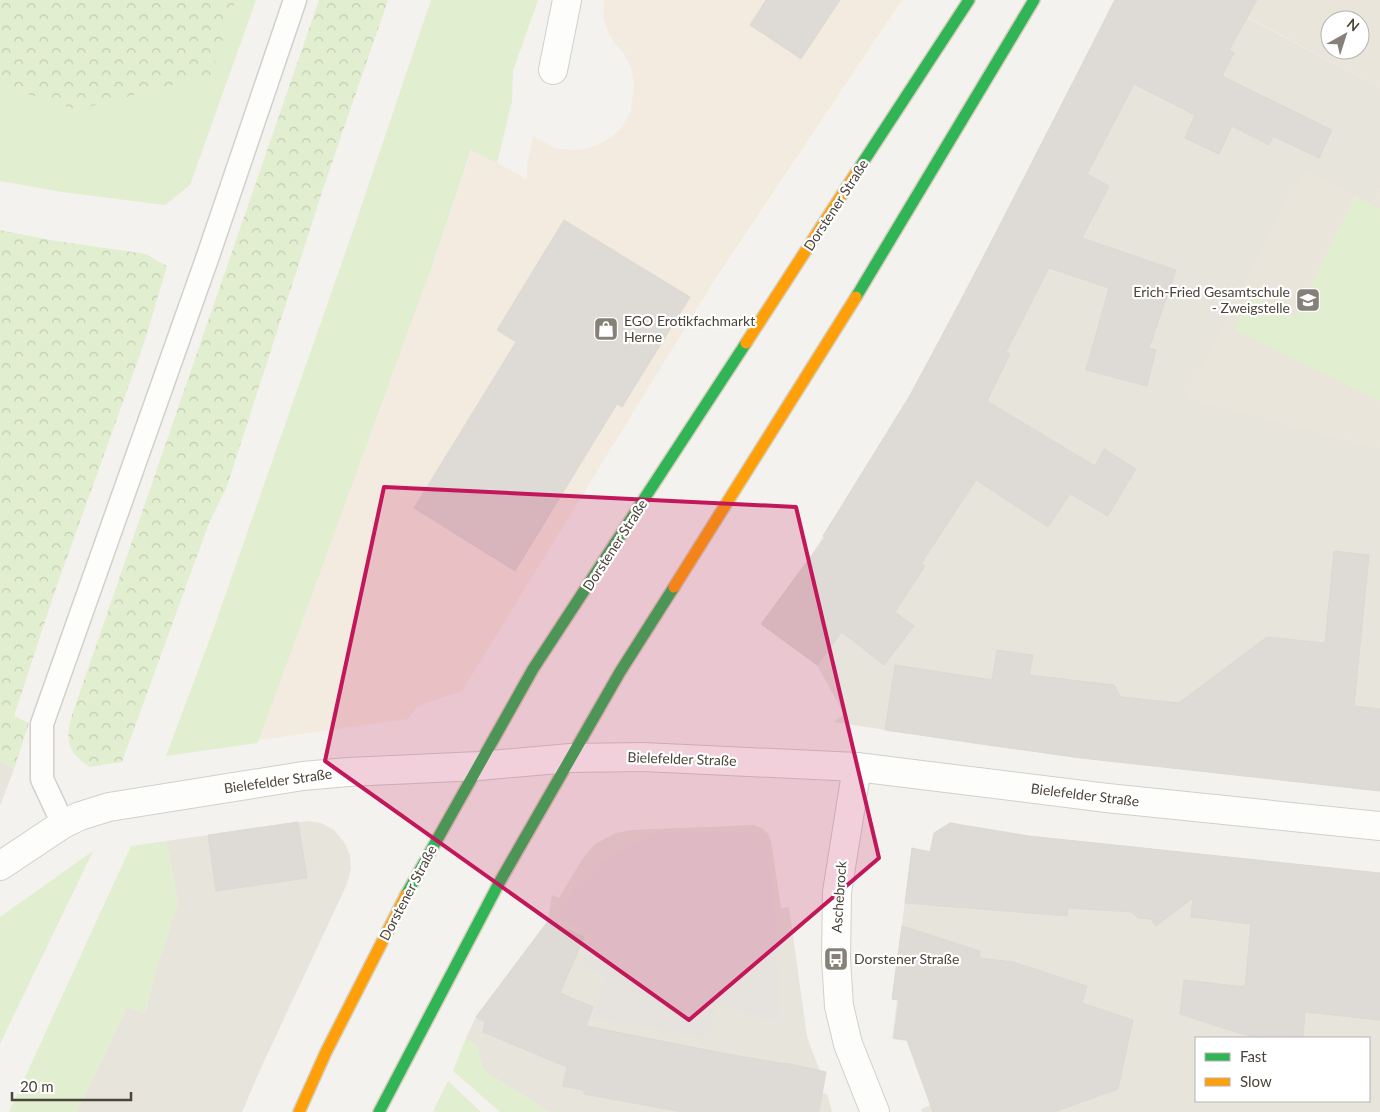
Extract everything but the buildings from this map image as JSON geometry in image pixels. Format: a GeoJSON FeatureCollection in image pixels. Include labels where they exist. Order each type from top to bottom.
{"type":"FeatureCollection","features":[{"type":"Feature","properties":{"kind":"main road","name":"Dorstener Straße"},"geometry":{"type":"LineString","coordinates":[[299,1112],[326,1052],[405,897],[534,669],[969,0]]}},
{"type":"Feature","properties":{"kind":"main road"},"geometry":{"type":"LineString","coordinates":[[379,1112],[499,882],[620,672],[839,325],[1034,0]]}},
{"type":"Feature","properties":{"kind":"street"},"geometry":{"type":"LineString","coordinates":[[553,70],[567,0]]}},
{"type":"Feature","properties":{"kind":"street","name":"Bielefelder Straße"},"geometry":{"type":"LineString","coordinates":[[0,866],[62,824],[109,807],[304,776],[479,766],[570,758],[643,757],[857,767],[1146,802],[1380,826]]}},
{"type":"Feature","properties":{"kind":"street","name":"Aschebrock"},"geometry":{"type":"LineString","coordinates":[[857,767],[837,892],[836,959],[839,1006],[848,1044],[875,1112]]}},
{"type":"Feature","properties":{"kind":"lane"},"geometry":{"type":"LineString","coordinates":[[62,824],[42,779],[42,724],[208,256],[295,0]]}},
{"type":"Feature","properties":{"kind":"highlighted area"},"geometry":{"type":"Polygon","coordinates":[[[384,487],[796,507],[879,858],[689,1020],[325,761],[384,487]]]}},
{"type":"Feature","properties":{"kind":"shaded area"},"geometry":{"type":"Polygon","coordinates":[[[604,0],[902,0],[714,281],[462,691],[418,706],[408,719],[259,740],[429,274],[472,149],[527,179],[527,165],[533,136],[556,148],[570,150],[586,149],[600,144],[613,136],[623,125],[631,111],[634,85],[631,67],[607,30],[603,18],[604,0]]]}},
{"type":"Feature","properties":{"kind":"shaded area"},"geometry":{"type":"Polygon","coordinates":[[[1114,0],[1222,0],[1246,17],[1320,56],[1320,60],[1327,60],[1380,88],[1380,188],[1373,203],[1186,397],[1380,448],[1380,791],[1072,757],[834,722],[844,714],[817,665],[761,624],[814,551],[909,397],[1048,133],[1114,0]]]}},
{"type":"Feature","properties":{"kind":"shaded area"},"geometry":{"type":"Polygon","coordinates":[[[1257,0],[1380,0],[1380,88],[1328,60],[1370,60],[1370,10],[1320,10],[1320,56],[1247,17],[1257,0]]]}},
{"type":"Feature","properties":{"kind":"shaded area","name":"Erich-Fried Gesamtschule - Zweigstelle"},"geometry":{"type":"Polygon","coordinates":[[[1303,171],[1373,203],[1380,188],[1380,448],[1185,397],[1303,171]]]}},
{"type":"Feature","properties":{"kind":"shaded area"},"geometry":{"type":"Polygon","coordinates":[[[0,760],[14,769],[0,806],[0,760]]]}},
{"type":"Feature","properties":{"kind":"shaded area"},"geometry":{"type":"Polygon","coordinates":[[[308,821],[321,823],[334,830],[344,842],[350,855],[351,869],[347,884],[242,1112],[77,1112],[127,1007],[145,1012],[159,960],[178,902],[166,841],[308,821]]]}},
{"type":"Feature","properties":{"kind":"shaded area"},"geometry":{"type":"Polygon","coordinates":[[[754,825],[762,828],[769,835],[781,908],[789,907],[807,1036],[820,1071],[826,1072],[822,1093],[827,1094],[832,1112],[549,1112],[483,1070],[478,1052],[479,1048],[466,1038],[476,1017],[548,921],[552,895],[559,898],[583,858],[595,844],[616,833],[631,830],[754,825]]]}},
{"type":"Feature","properties":{"kind":"shaded area"},"geometry":{"type":"Polygon","coordinates":[[[658,832],[762,832],[769,846],[782,1023],[717,1005],[709,1039],[593,1018],[605,977],[581,965],[592,934],[556,918],[577,887],[610,855],[658,832]]]}},
{"type":"Feature","properties":{"kind":"shaded area"},"geometry":{"type":"Polygon","coordinates":[[[1029,836],[1380,873],[1380,1112],[922,1112],[921,1109],[931,1105],[907,1041],[892,1039],[897,1000],[892,999],[912,848],[933,852],[1029,836]]]}},
{"type":"Feature","properties":{"kind":"green space"},"geometry":{"type":"Polygon","coordinates":[[[0,0],[236,0],[211,75],[77,110],[0,85],[0,0]]]}},
{"type":"Feature","properties":{"kind":"green space"},"geometry":{"type":"Polygon","coordinates":[[[236,0],[256,0],[190,185],[165,205],[62,192],[0,181],[0,85],[77,110],[210,75],[236,0]]]}},
{"type":"Feature","properties":{"kind":"green space"},"geometry":{"type":"Polygon","coordinates":[[[319,0],[388,0],[324,186],[227,486],[209,523],[122,762],[90,767],[82,762],[72,751],[69,732],[72,715],[319,0]]]}},
{"type":"Feature","properties":{"kind":"green space"},"geometry":{"type":"Polygon","coordinates":[[[431,0],[538,0],[513,71],[512,101],[497,163],[471,150],[429,274],[259,740],[257,743],[166,756],[212,633],[354,228],[431,0]]]}},
{"type":"Feature","properties":{"kind":"green space"},"geometry":{"type":"Polygon","coordinates":[[[1355,196],[1380,209],[1380,401],[1234,330],[1251,296],[1296,317],[1355,196]]]}},
{"type":"Feature","properties":{"kind":"green space"},"geometry":{"type":"Polygon","coordinates":[[[0,230],[50,240],[146,254],[167,266],[144,343],[54,594],[14,716],[29,723],[14,769],[0,760],[0,230]]]}},
{"type":"Feature","properties":{"kind":"green space"},"geometry":{"type":"Polygon","coordinates":[[[166,841],[178,902],[159,960],[145,1012],[127,1007],[77,1112],[9,1112],[131,846],[166,841]]]}},
{"type":"Feature","properties":{"kind":"green space"},"geometry":{"type":"Polygon","coordinates":[[[93,851],[0,1044],[0,917],[93,851]]]}},
{"type":"Feature","properties":{"kind":"green space"},"geometry":{"type":"Polygon","coordinates":[[[466,1038],[479,1048],[478,1052],[483,1070],[549,1112],[500,1112],[453,1071],[466,1038]]]}},
{"type":"Feature","properties":{"kind":"green space"},"geometry":{"type":"Polygon","coordinates":[[[448,1081],[481,1112],[433,1112],[448,1081]]]}},
{"type":"Feature","properties":{"kind":"traffic: fast"},"geometry":{"type":"LineString","coordinates":[[856,173],[969,0]]}},
{"type":"Feature","properties":{"kind":"traffic: fast"},"geometry":{"type":"LineString","coordinates":[[856,297],[1034,0]]}},
{"type":"Feature","properties":{"kind":"traffic: fast"},"geometry":{"type":"LineString","coordinates":[[406,895],[533,669],[746,343]]}},
{"type":"Feature","properties":{"kind":"traffic: fast"},"geometry":{"type":"LineString","coordinates":[[379,1112],[499,883],[620,672],[674,587]]}},
{"type":"Feature","properties":{"kind":"traffic: slow"},"geometry":{"type":"LineString","coordinates":[[746,343],[856,173]]}},
{"type":"Feature","properties":{"kind":"traffic: slow"},"geometry":{"type":"LineString","coordinates":[[674,587],[856,297]]}},
{"type":"Feature","properties":{"kind":"traffic: slow"},"geometry":{"type":"LineString","coordinates":[[299,1112],[326,1052],[406,895]]}},
{"type":"Feature","properties":{"kind":"place","name":"Erich-Fried Gesamtschule - Zweigstelle"},"geometry":{"type":"Point","coordinates":[1308,300]}},
{"type":"Feature","properties":{"kind":"place","name":"EGO Erotikfachmarkt Herne"},"geometry":{"type":"Point","coordinates":[606,329]}},
{"type":"Feature","properties":{"kind":"place","name":"Dorstener Straße"},"geometry":{"type":"Point","coordinates":[836,959]}}]}
